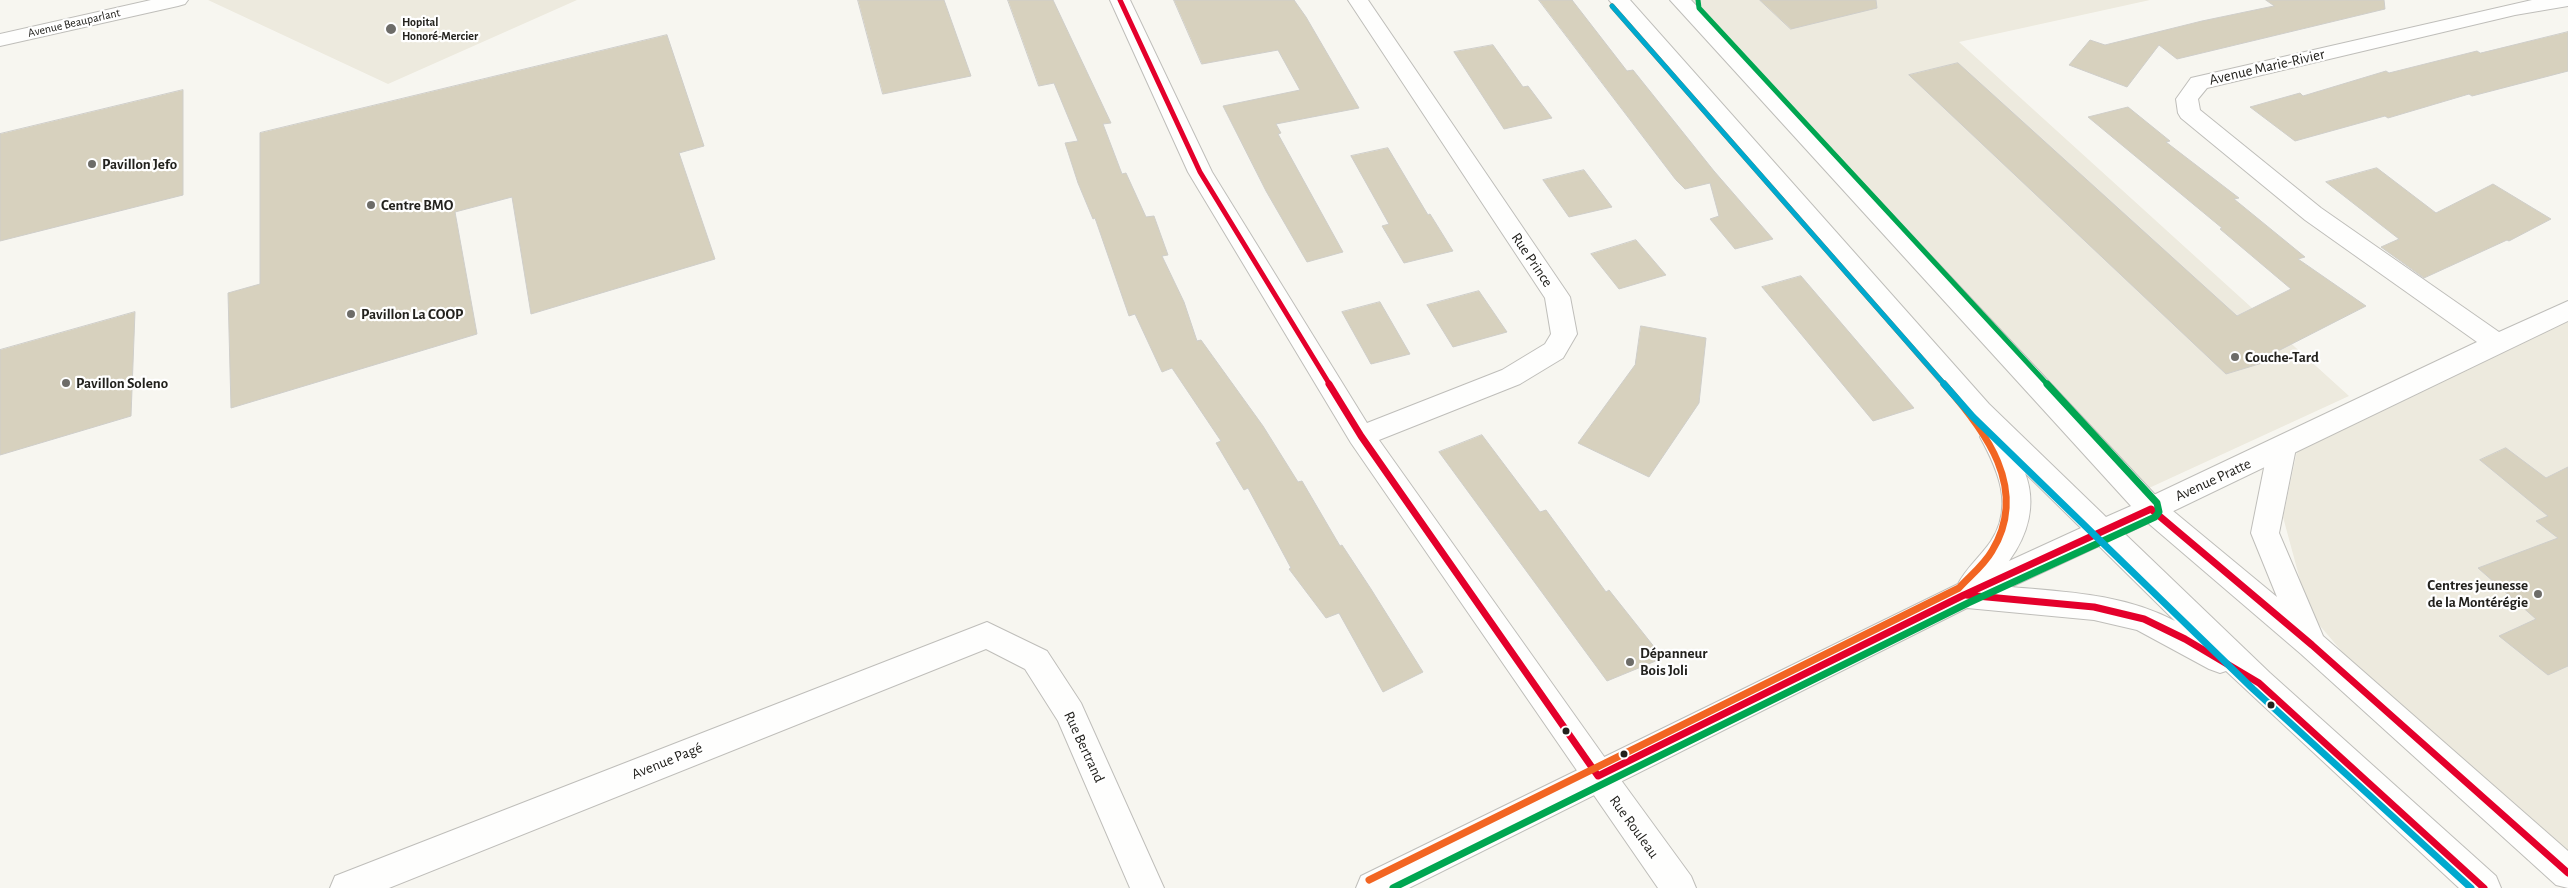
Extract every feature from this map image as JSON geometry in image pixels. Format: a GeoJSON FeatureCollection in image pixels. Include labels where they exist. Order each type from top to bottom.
{"type":"FeatureCollection","features":[{"type":"Feature","properties":{"kind":"street","name":"Avenue Beauparlant"},"geometry":{"type":"LineString","coordinates":[[0,40],[178,0]]}},
{"type":"Feature","properties":{"kind":"street","name":"Rue Rouleau"},"geometry":{"type":"LineString","coordinates":[[1120,0],[1200,172],[1361,436],[1598,776],[1679,888]]}},
{"type":"Feature","properties":{"kind":"street","name":"Rue Prince"},"geometry":{"type":"LineString","coordinates":[[1358,0],[1556,297],[1564,334],[1554,351],[1511,377],[1361,436]]}},
{"type":"Feature","properties":{"kind":"street"},"geometry":{"type":"LineString","coordinates":[[1619,0],[1979,410],[2101,532],[2259,683],[2484,888]]}},
{"type":"Feature","properties":{"kind":"street","name":"Avenue Marie-Rivier"},"geometry":{"type":"LineString","coordinates":[[2498,344],[2313,214],[2189,113],[2188,99],[2199,83],[2515,9],[2568,0]]}},
{"type":"Feature","properties":{"kind":"street"},"geometry":{"type":"LineString","coordinates":[[1686,4],[2151,508],[2312,645],[2568,873]]}},
{"type":"Feature","properties":{"kind":"street","name":"Avenue Pratte"},"geometry":{"type":"LineString","coordinates":[[1373,888],[1964,595],[2282,448],[2568,310]]}},
{"type":"Feature","properties":{"kind":"street"},"geometry":{"type":"LineString","coordinates":[[1964,595],[1999,556],[2014,527],[2018,496],[2009,462],[1979,410]]}},
{"type":"Feature","properties":{"kind":"street"},"geometry":{"type":"LineString","coordinates":[[2282,448],[2265,533],[2312,645]]}},
{"type":"Feature","properties":{"kind":"street"},"geometry":{"type":"LineString","coordinates":[[1964,595],[2094,607],[2144,619],[2185,640],[2259,683]]}},
{"type":"Feature","properties":{"kind":"street","name":"Avenue Pagé"},"geometry":{"type":"LineString","coordinates":[[347,888],[987,635]]}},
{"type":"Feature","properties":{"kind":"street","name":"Rue Bertrand"},"geometry":{"type":"LineString","coordinates":[[987,635],[1036,660],[1070,713],[1147,888]]}},
{"type":"Feature","properties":{"kind":"shaded area","name":"Hopital Honoré-Mercier"},"geometry":{"type":"Polygon","coordinates":[[[208,0],[577,0],[388,84],[208,0]]]}},
{"type":"Feature","properties":{"kind":"shaded area"},"geometry":{"type":"Polygon","coordinates":[[[1692,0],[2150,0],[1959,42],[2349,396],[2149,488],[1692,0]]]}},
{"type":"Feature","properties":{"kind":"shaded area"},"geometry":{"type":"Polygon","coordinates":[[[2568,321],[2568,854],[2350,661],[2309,613],[2283,517],[2297,451],[2568,321]]]}},
{"type":"Feature","properties":{"kind":"building"},"geometry":{"type":"Polygon","coordinates":[[[858,0],[944,0],[971,76],[883,94],[858,0]]]}},
{"type":"Feature","properties":{"kind":"building"},"geometry":{"type":"Polygon","coordinates":[[[1008,0],[1053,0],[1111,123],[1103,124],[1122,174],[1126,173],[1146,217],[1154,216],[1168,255],[1162,256],[1184,302],[1197,341],[1201,340],[1263,426],[1298,482],[1302,481],[1340,546],[1342,545],[1371,589],[1423,672],[1383,692],[1339,613],[1326,618],[1289,569],[1291,568],[1248,488],[1244,490],[1216,443],[1221,441],[1172,368],[1162,372],[1135,314],[1129,316],[1095,218],[1093,219],[1078,183],[1065,143],[1078,141],[1054,83],[1039,86],[1008,0]]]}},
{"type":"Feature","properties":{"kind":"building"},"geometry":{"type":"Polygon","coordinates":[[[1174,0],[1294,0],[1306,17],[1359,108],[1276,124],[1281,133],[1278,134],[1343,252],[1307,262],[1266,191],[1223,106],[1300,90],[1278,50],[1202,64],[1174,0]]]}},
{"type":"Feature","properties":{"kind":"building"},"geometry":{"type":"Polygon","coordinates":[[[1539,0],[1572,0],[1627,71],[1633,70],[1714,171],[1773,239],[1735,249],[1710,219],[1719,216],[1710,183],[1685,189],[1676,180],[1539,0]]]}},
{"type":"Feature","properties":{"kind":"building"},"geometry":{"type":"Polygon","coordinates":[[[1760,0],[1876,0],[1877,8],[1791,29],[1760,0]]]}},
{"type":"Feature","properties":{"kind":"building"},"geometry":{"type":"Polygon","coordinates":[[[2266,0],[2384,0],[2385,9],[2177,59],[2159,45],[2127,87],[2069,65],[2090,40],[2105,45],[2202,21],[2274,6],[2266,0]]]}},
{"type":"Feature","properties":{"kind":"building"},"geometry":{"type":"Polygon","coordinates":[[[2568,32],[2568,71],[2472,96],[2469,94],[2388,118],[2385,116],[2295,141],[2250,107],[2300,93],[2303,96],[2386,71],[2389,73],[2477,51],[2480,53],[2568,32]]]}},
{"type":"Feature","properties":{"kind":"building"},"geometry":{"type":"Polygon","coordinates":[[[667,35],[704,146],[679,153],[715,259],[531,314],[512,197],[455,212],[477,334],[231,408],[228,293],[260,284],[260,133],[667,35]]]}},
{"type":"Feature","properties":{"kind":"building"},"geometry":{"type":"Polygon","coordinates":[[[1493,45],[1523,87],[1528,86],[1552,118],[1504,129],[1454,52],[1493,45]]]}},
{"type":"Feature","properties":{"kind":"building"},"geometry":{"type":"Polygon","coordinates":[[[1958,63],[2237,316],[2291,289],[2220,229],[2222,228],[2088,117],[2128,107],[2170,141],[2166,142],[2239,198],[2234,199],[2305,257],[2298,259],[2366,306],[2276,352],[2282,357],[2226,374],[1909,75],[1958,63]]]}},
{"type":"Feature","properties":{"kind":"building","name":"Pavillon Jefo"},"geometry":{"type":"Polygon","coordinates":[[[183,90],[183,195],[0,241],[0,134],[183,90]]]}},
{"type":"Feature","properties":{"kind":"building"},"geometry":{"type":"Polygon","coordinates":[[[1388,148],[1428,215],[1430,214],[1453,251],[1404,263],[1382,226],[1389,224],[1351,156],[1388,148]]]}},
{"type":"Feature","properties":{"kind":"building"},"geometry":{"type":"Polygon","coordinates":[[[2377,168],[2436,213],[2493,184],[2551,219],[2509,241],[2507,240],[2424,278],[2381,247],[2399,239],[2326,182],[2377,168]]]}},
{"type":"Feature","properties":{"kind":"building"},"geometry":{"type":"Polygon","coordinates":[[[1584,170],[1612,207],[1569,217],[1543,180],[1584,170]]]}},
{"type":"Feature","properties":{"kind":"building"},"geometry":{"type":"Polygon","coordinates":[[[1636,240],[1666,275],[1619,289],[1591,254],[1636,240]]]}},
{"type":"Feature","properties":{"kind":"building"},"geometry":{"type":"Polygon","coordinates":[[[1801,276],[1914,408],[1873,421],[1762,287],[1801,276]]]}},
{"type":"Feature","properties":{"kind":"building"},"geometry":{"type":"Polygon","coordinates":[[[1479,291],[1507,332],[1453,347],[1427,305],[1479,291]]]}},
{"type":"Feature","properties":{"kind":"building"},"geometry":{"type":"Polygon","coordinates":[[[1380,302],[1410,354],[1371,364],[1342,312],[1380,302]]]}},
{"type":"Feature","properties":{"kind":"building","name":"Pavillon Soleno"},"geometry":{"type":"Polygon","coordinates":[[[135,312],[131,416],[0,455],[0,350],[135,312]]]}},
{"type":"Feature","properties":{"kind":"building"},"geometry":{"type":"Polygon","coordinates":[[[1641,326],[1706,338],[1699,403],[1649,477],[1578,443],[1635,365],[1641,326]]]}},
{"type":"Feature","properties":{"kind":"building"},"geometry":{"type":"Polygon","coordinates":[[[1482,435],[1540,512],[1546,510],[1606,592],[1609,590],[1663,658],[1607,681],[1439,452],[1482,435]]]}},
{"type":"Feature","properties":{"kind":"building","name":"Centres jeunesse de la Montérégie"},"geometry":{"type":"Polygon","coordinates":[[[2506,448],[2546,478],[2568,467],[2568,666],[2548,675],[2499,636],[2536,619],[2478,568],[2558,538],[2536,521],[2548,516],[2480,460],[2506,448]]]}},
{"type":"Feature","properties":{"kind":"transit line"},"geometry":{"type":"LineString","coordinates":[[1120,0],[1200,172],[1361,436],[1598,776],[1964,595],[2151,509],[2312,645],[2568,873]]}},
{"type":"Feature","properties":{"kind":"transit line"},"geometry":{"type":"LineString","coordinates":[[1393,888],[1968,603],[2155,517],[2159,512],[2157,503],[1699,8],[1698,0]]}},
{"type":"Feature","properties":{"kind":"transit line"},"geometry":{"type":"LineString","coordinates":[[1369,880],[1959,588],[1992,551],[2002,533],[2007,515],[2005,482],[1999,465],[1972,416],[1612,6]]}},
{"type":"Feature","properties":{"kind":"transit line"},"geometry":{"type":"LineString","coordinates":[[1612,6],[1973,417],[2253,689],[2471,888]]}},
{"type":"Feature","properties":{"kind":"transit line"},"geometry":{"type":"LineString","coordinates":[[1966,595],[2094,607],[2144,619],[2185,639],[2259,683],[2484,888]]}},
{"type":"Feature","properties":{"kind":"place","name":"Hopital Honoré-Mercier"},"geometry":{"type":"Point","coordinates":[391,29]}},
{"type":"Feature","properties":{"kind":"place","name":"Pavillon Jefo"},"geometry":{"type":"Point","coordinates":[92,164]}},
{"type":"Feature","properties":{"kind":"place","name":"Centre BMO"},"geometry":{"type":"Point","coordinates":[371,205]}},
{"type":"Feature","properties":{"kind":"place","name":"Pavillon La COOP"},"geometry":{"type":"Point","coordinates":[351,314]}},
{"type":"Feature","properties":{"kind":"place","name":"Couche-Tard"},"geometry":{"type":"Point","coordinates":[2235,357]}},
{"type":"Feature","properties":{"kind":"place","name":"Pavillon Soleno"},"geometry":{"type":"Point","coordinates":[66,383]}},
{"type":"Feature","properties":{"kind":"place","name":"Centres jeunesse de la Montérégie"},"geometry":{"type":"Point","coordinates":[2538,594]}},
{"type":"Feature","properties":{"kind":"place","name":"Dépanneur Bois Joli"},"geometry":{"type":"Point","coordinates":[1630,662]}}]}
